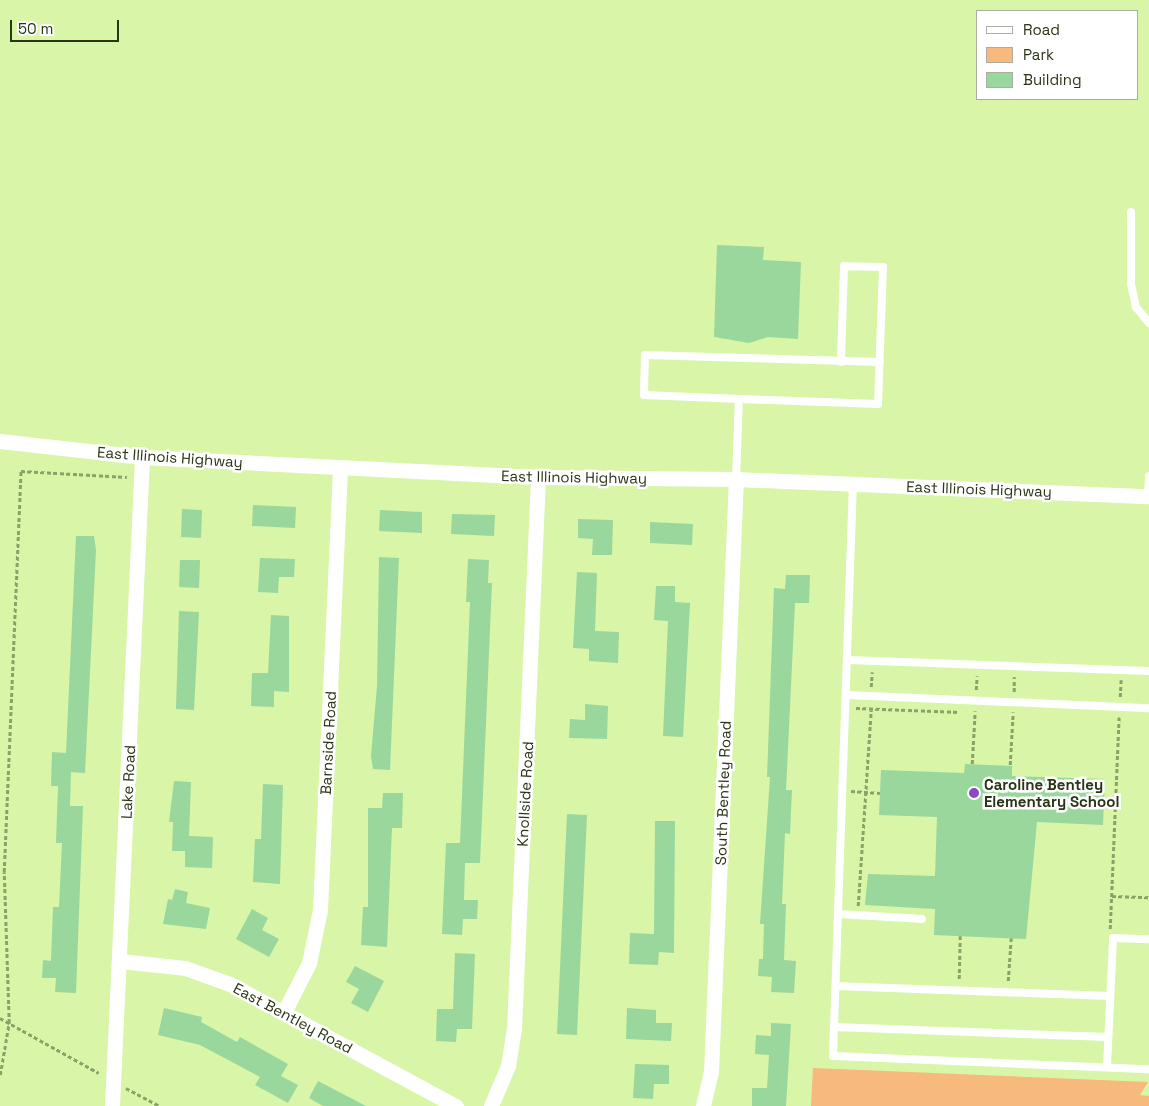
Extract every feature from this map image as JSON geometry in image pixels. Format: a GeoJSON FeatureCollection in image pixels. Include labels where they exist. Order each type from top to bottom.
{"type":"FeatureCollection","features":[{"type":"Feature","properties":{"kind":"street","name":"East Illinois Highway"},"geometry":{"type":"LineString","coordinates":[[0,441],[142,457],[538,477],[736,479],[1149,496]]}},
{"type":"Feature","properties":{"kind":"street","name":"Lake Road"},"geometry":{"type":"LineString","coordinates":[[112,1106],[142,457]]}},
{"type":"Feature","properties":{"kind":"street","name":"Barnside Road"},"geometry":{"type":"LineString","coordinates":[[284,1012],[309,962],[320,910],[340,467]]}},
{"type":"Feature","properties":{"kind":"street","name":"Knollside Road"},"geometry":{"type":"LineString","coordinates":[[491,1106],[508,1066],[514,1030],[538,477]]}},
{"type":"Feature","properties":{"kind":"street","name":"South Bentley Road"},"geometry":{"type":"LineString","coordinates":[[703,1106],[711,1072],[736,479]]}},
{"type":"Feature","properties":{"kind":"street","name":"East Bentley Road"},"geometry":{"type":"LineString","coordinates":[[120,961],[164,964],[216,978],[284,1012],[456,1106]]}},
{"type":"Feature","properties":{"kind":"lane"},"geometry":{"type":"LineString","coordinates":[[1131,212],[1131,284],[1136,307],[1149,322]]}},
{"type":"Feature","properties":{"kind":"lane"},"geometry":{"type":"LineString","coordinates":[[841,362],[844,266],[883,267],[880,362],[878,404],[644,395],[645,355],[841,362],[880,362]]}},
{"type":"Feature","properties":{"kind":"lane"},"geometry":{"type":"LineString","coordinates":[[736,479],[739,399]]}},
{"type":"Feature","properties":{"kind":"lane"},"geometry":{"type":"LineString","coordinates":[[1149,476],[1149,496]]}},
{"type":"Feature","properties":{"kind":"lane"},"geometry":{"type":"LineString","coordinates":[[853,484],[848,695],[833,1056],[1149,1069]]}},
{"type":"Feature","properties":{"kind":"lane"},"geometry":{"type":"LineString","coordinates":[[848,660],[1149,671]]}},
{"type":"Feature","properties":{"kind":"lane"},"geometry":{"type":"LineString","coordinates":[[848,695],[1149,708]]}},
{"type":"Feature","properties":{"kind":"lane"},"geometry":{"type":"LineString","coordinates":[[839,914],[922,919]]}},
{"type":"Feature","properties":{"kind":"lane"},"geometry":{"type":"LineString","coordinates":[[1106,1067],[1113,938],[1149,939]]}},
{"type":"Feature","properties":{"kind":"lane"},"geometry":{"type":"LineString","coordinates":[[836,986],[1110,996]]}},
{"type":"Feature","properties":{"kind":"lane"},"geometry":{"type":"LineString","coordinates":[[834,1027],[1108,1037]]}},
{"type":"Feature","properties":{"kind":"path"},"geometry":{"type":"LineString","coordinates":[[0,1075],[9,1023],[4,872],[21,471],[141,477]]}},
{"type":"Feature","properties":{"kind":"path"},"geometry":{"type":"LineString","coordinates":[[858,914],[872,660]]}},
{"type":"Feature","properties":{"kind":"path"},"geometry":{"type":"LineString","coordinates":[[972,764],[977,664]]}},
{"type":"Feature","properties":{"kind":"path"},"geometry":{"type":"LineString","coordinates":[[1010,765],[1015,666]]}},
{"type":"Feature","properties":{"kind":"path"},"geometry":{"type":"LineString","coordinates":[[1113,938],[1112,896],[1122,670]]}},
{"type":"Feature","properties":{"kind":"path"},"geometry":{"type":"LineString","coordinates":[[844,791],[880,793]]}},
{"type":"Feature","properties":{"kind":"path"},"geometry":{"type":"LineString","coordinates":[[1104,802],[1116,803]]}},
{"type":"Feature","properties":{"kind":"path"},"geometry":{"type":"LineString","coordinates":[[1112,896],[1149,898]]}},
{"type":"Feature","properties":{"kind":"path"},"geometry":{"type":"LineString","coordinates":[[958,990],[960,936]]}},
{"type":"Feature","properties":{"kind":"path"},"geometry":{"type":"LineString","coordinates":[[1008,992],[1011,938]]}},
{"type":"Feature","properties":{"kind":"path"},"geometry":{"type":"LineString","coordinates":[[0,1018],[160,1106]]}},
{"type":"Feature","properties":{"kind":"green space"},"geometry":{"type":"Polygon","coordinates":[[[813,1068],[1148,1082],[1140,1095],[1149,1096],[1149,1106],[811,1106],[813,1068]]]}},
{"type":"Feature","properties":{"kind":"building"},"geometry":{"type":"Polygon","coordinates":[[[717,245],[764,247],[763,260],[801,262],[798,339],[768,337],[749,343],[714,337],[717,245]]]}},
{"type":"Feature","properties":{"kind":"building"},"geometry":{"type":"Polygon","coordinates":[[[253,505],[296,507],[295,528],[252,526],[253,505]]]}},
{"type":"Feature","properties":{"kind":"building"},"geometry":{"type":"Polygon","coordinates":[[[182,509],[202,510],[201,538],[181,537],[182,509]]]}},
{"type":"Feature","properties":{"kind":"building"},"geometry":{"type":"Polygon","coordinates":[[[380,510],[422,512],[422,533],[379,531],[380,510]]]}},
{"type":"Feature","properties":{"kind":"building"},"geometry":{"type":"Polygon","coordinates":[[[452,514],[495,515],[494,536],[451,534],[452,514]]]}},
{"type":"Feature","properties":{"kind":"building"},"geometry":{"type":"Polygon","coordinates":[[[578,519],[613,520],[612,555],[592,555],[593,539],[578,538],[578,519]]]}},
{"type":"Feature","properties":{"kind":"building"},"geometry":{"type":"Polygon","coordinates":[[[650,522],[693,524],[692,545],[650,543],[650,522]]]}},
{"type":"Feature","properties":{"kind":"building"},"geometry":{"type":"Polygon","coordinates":[[[76,536],[94,536],[96,550],[85,773],[71,772],[70,806],[83,806],[76,993],[55,992],[56,978],[42,978],[43,960],[51,961],[53,907],[59,907],[62,843],[56,843],[58,786],[51,786],[52,752],[66,753],[76,536]]]}},
{"type":"Feature","properties":{"kind":"building"},"geometry":{"type":"Polygon","coordinates":[[[379,557],[399,558],[390,770],[373,769],[371,756],[377,686],[379,557]]]}},
{"type":"Feature","properties":{"kind":"building"},"geometry":{"type":"Polygon","coordinates":[[[260,558],[295,559],[294,577],[279,577],[278,593],[258,592],[260,558]]]}},
{"type":"Feature","properties":{"kind":"building"},"geometry":{"type":"Polygon","coordinates":[[[468,559],[489,560],[488,583],[492,583],[480,863],[465,863],[464,900],[478,900],[477,919],[463,919],[462,935],[442,934],[446,843],[460,843],[470,602],[466,602],[468,559]]]}},
{"type":"Feature","properties":{"kind":"building"},"geometry":{"type":"Polygon","coordinates":[[[180,560],[200,560],[199,588],[179,587],[180,560]]]}},
{"type":"Feature","properties":{"kind":"building"},"geometry":{"type":"Polygon","coordinates":[[[577,572],[597,573],[595,631],[619,632],[618,663],[589,661],[589,649],[573,648],[577,572]]]}},
{"type":"Feature","properties":{"kind":"building"},"geometry":{"type":"Polygon","coordinates":[[[786,575],[810,575],[809,603],[795,603],[786,790],[792,790],[790,834],[785,833],[782,904],[786,904],[784,960],[796,961],[794,993],[771,992],[772,977],[758,976],[759,959],[763,959],[764,924],[760,924],[770,777],[767,777],[774,588],[785,589],[786,575]]]}},
{"type":"Feature","properties":{"kind":"building"},"geometry":{"type":"Polygon","coordinates":[[[656,586],[675,586],[675,602],[690,603],[683,737],[663,736],[668,621],[654,620],[656,586]]]}},
{"type":"Feature","properties":{"kind":"building"},"geometry":{"type":"Polygon","coordinates":[[[179,611],[199,612],[194,710],[176,709],[179,611]]]}},
{"type":"Feature","properties":{"kind":"building"},"geometry":{"type":"Polygon","coordinates":[[[271,615],[289,616],[289,692],[274,691],[274,707],[251,706],[252,673],[268,673],[271,615]]]}},
{"type":"Feature","properties":{"kind":"building"},"geometry":{"type":"Polygon","coordinates":[[[585,704],[608,706],[607,739],[569,738],[570,719],[585,720],[585,704]]]}},
{"type":"Feature","properties":{"kind":"building","name":"Caroline Bentley Elementary School"},"geometry":{"type":"Polygon","coordinates":[[[965,764],[1012,766],[1012,776],[1105,779],[1103,825],[1037,822],[1026,939],[934,935],[935,909],[865,905],[868,874],[935,876],[937,817],[879,815],[881,770],[964,773],[965,764]]]}},
{"type":"Feature","properties":{"kind":"building"},"geometry":{"type":"Polygon","coordinates":[[[174,781],[191,782],[189,836],[213,837],[212,868],[185,867],[185,851],[172,851],[173,822],[169,822],[174,781]]]}},
{"type":"Feature","properties":{"kind":"building"},"geometry":{"type":"Polygon","coordinates":[[[263,784],[283,785],[280,884],[253,882],[255,839],[261,839],[263,784]]]}},
{"type":"Feature","properties":{"kind":"building"},"geometry":{"type":"Polygon","coordinates":[[[383,793],[403,793],[402,828],[392,828],[387,947],[361,945],[363,907],[368,907],[368,808],[382,808],[383,793]]]}},
{"type":"Feature","properties":{"kind":"building"},"geometry":{"type":"Polygon","coordinates":[[[567,814],[587,815],[577,1035],[557,1034],[567,814]]]}},
{"type":"Feature","properties":{"kind":"building"},"geometry":{"type":"Polygon","coordinates":[[[655,821],[675,821],[674,953],[659,952],[658,965],[629,964],[630,933],[654,934],[655,821]]]}},
{"type":"Feature","properties":{"kind":"building"},"geometry":{"type":"Polygon","coordinates":[[[175,889],[188,892],[186,903],[210,908],[206,929],[163,924],[168,899],[172,900],[175,889]]]}},
{"type":"Feature","properties":{"kind":"building"},"geometry":{"type":"Polygon","coordinates":[[[252,909],[268,918],[262,930],[279,939],[269,957],[236,939],[252,909]]]}},
{"type":"Feature","properties":{"kind":"building"},"geometry":{"type":"Polygon","coordinates":[[[455,953],[475,954],[472,1029],[457,1029],[456,1042],[436,1041],[437,1009],[453,1009],[455,953]]]}},
{"type":"Feature","properties":{"kind":"building"},"geometry":{"type":"Polygon","coordinates":[[[355,966],[384,981],[368,1012],[351,1003],[359,989],[346,982],[355,966]]]}},
{"type":"Feature","properties":{"kind":"building"},"geometry":{"type":"Polygon","coordinates":[[[164,1008],[202,1017],[201,1022],[237,1042],[240,1037],[288,1064],[281,1076],[298,1085],[288,1103],[255,1085],[260,1077],[200,1045],[158,1035],[164,1008]]]}},
{"type":"Feature","properties":{"kind":"building"},"geometry":{"type":"Polygon","coordinates":[[[627,1008],[656,1010],[656,1023],[672,1023],[671,1041],[626,1039],[627,1008]]]}},
{"type":"Feature","properties":{"kind":"building"},"geometry":{"type":"Polygon","coordinates":[[[771,1023],[791,1024],[786,1106],[752,1106],[752,1088],[767,1088],[769,1055],[755,1054],[756,1035],[771,1036],[771,1023]]]}},
{"type":"Feature","properties":{"kind":"building"},"geometry":{"type":"Polygon","coordinates":[[[635,1064],[669,1065],[669,1084],[654,1084],[653,1099],[633,1098],[635,1064]]]}},
{"type":"Feature","properties":{"kind":"building"},"geometry":{"type":"Polygon","coordinates":[[[318,1081],[366,1106],[323,1106],[309,1098],[318,1081]]]}},
{"type":"Feature","properties":{"kind":"place","name":"Caroline Bentley Elementary School"},"geometry":{"type":"Point","coordinates":[974,793]}}]}
